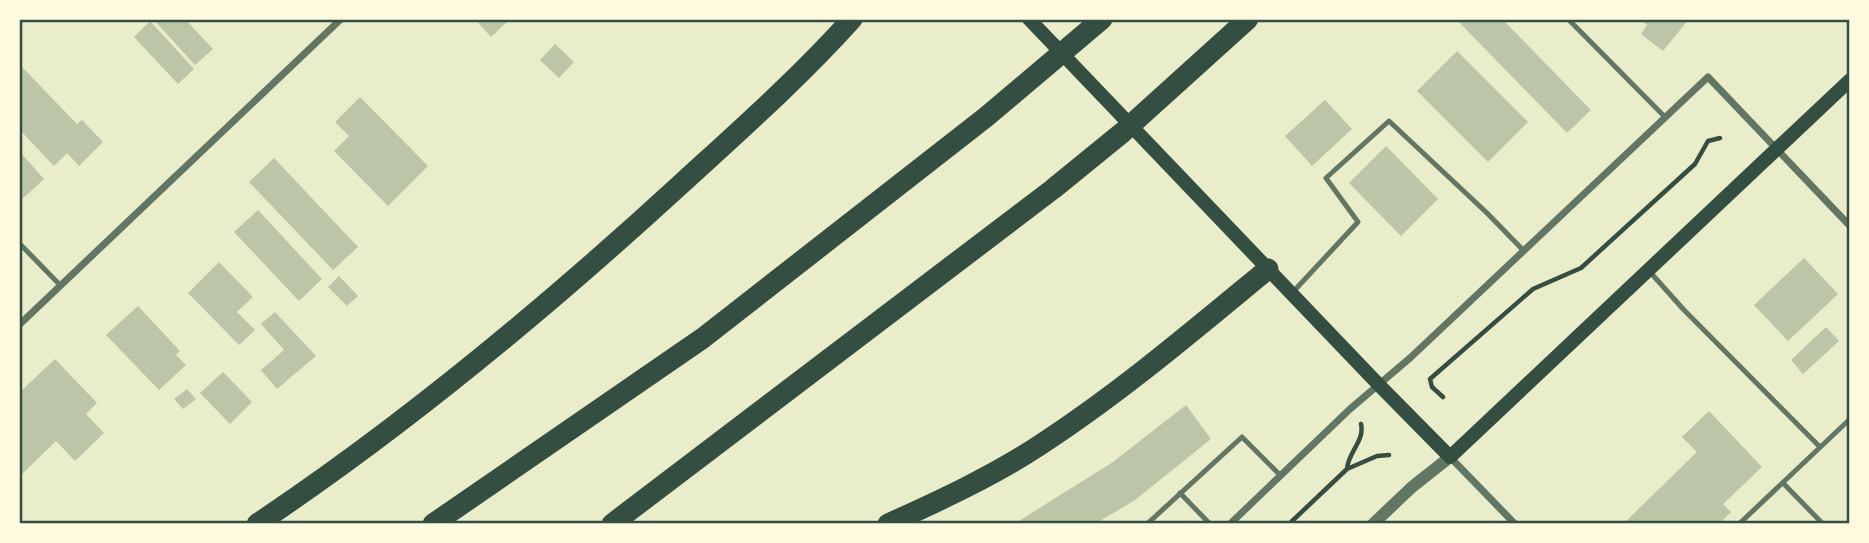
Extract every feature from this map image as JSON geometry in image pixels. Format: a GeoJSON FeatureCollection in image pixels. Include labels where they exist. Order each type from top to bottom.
{"type":"FeatureCollection","features":[{"type":"Feature","properties":{"kind":"highway"},"geometry":{"type":"LineString","coordinates":[[257,524],[492,350],[609,250],[811,65],[852,19]]}},
{"type":"Feature","properties":{"kind":"highway"},"geometry":{"type":"LineString","coordinates":[[433,524],[703,338],[986,117],[1102,19]]}},
{"type":"Feature","properties":{"kind":"highway"},"geometry":{"type":"LineString","coordinates":[[612,524],[1053,189],[1123,132],[1248,19]]}},
{"type":"Feature","properties":{"kind":"highway"},"geometry":{"type":"LineString","coordinates":[[888,524],[936,502],[1038,446],[1121,388],[1268,269]]}},
{"type":"Feature","properties":{"kind":"main road"},"geometry":{"type":"LineString","coordinates":[[1029,19],[1450,457],[1850,80]]}},
{"type":"Feature","properties":{"kind":"street"},"geometry":{"type":"LineString","coordinates":[[19,325],[341,19]]}},
{"type":"Feature","properties":{"kind":"street"},"geometry":{"type":"LineString","coordinates":[[1230,524],[1708,77],[1850,226]]}},
{"type":"Feature","properties":{"kind":"street"},"geometry":{"type":"LineString","coordinates":[[1373,524],[1419,481],[1450,457],[1515,524]]}},
{"type":"Feature","properties":{"kind":"lane"},"geometry":{"type":"LineString","coordinates":[[1568,19],[1665,117]]}},
{"type":"Feature","properties":{"kind":"lane"},"geometry":{"type":"LineString","coordinates":[[1292,293],[1358,222],[1326,178],[1388,121],[1523,250]]}},
{"type":"Feature","properties":{"kind":"lane"},"geometry":{"type":"LineString","coordinates":[[19,243],[61,286]]}},
{"type":"Feature","properties":{"kind":"lane"},"geometry":{"type":"LineString","coordinates":[[1648,270],[1820,447]]}},
{"type":"Feature","properties":{"kind":"lane"},"geometry":{"type":"LineString","coordinates":[[1740,524],[1850,419]]}},
{"type":"Feature","properties":{"kind":"lane"},"geometry":{"type":"LineString","coordinates":[[1147,524],[1242,437],[1280,475]]}},
{"type":"Feature","properties":{"kind":"lane"},"geometry":{"type":"LineString","coordinates":[[1783,483],[1822,524]]}},
{"type":"Feature","properties":{"kind":"lane"},"geometry":{"type":"LineString","coordinates":[[1180,493],[1210,524]]}},
{"type":"Feature","properties":{"kind":"path"},"geometry":{"type":"LineString","coordinates":[[1443,397],[1432,387],[1430,379],[1533,289],[1581,268],[1695,163],[1708,141],[1720,138]]}},
{"type":"Feature","properties":{"kind":"path"},"geometry":{"type":"LineString","coordinates":[[1347,469],[1347,462],[1362,437],[1363,427],[1360,423]]}},
{"type":"Feature","properties":{"kind":"path"},"geometry":{"type":"LineString","coordinates":[[1289,524],[1347,469],[1377,456],[1389,455]]}},
{"type":"Feature","properties":{"kind":"building"},"geometry":{"type":"Polygon","coordinates":[[[153,19],[185,19],[213,49],[195,65],[153,19]]]}},
{"type":"Feature","properties":{"kind":"building"},"geometry":{"type":"Polygon","coordinates":[[[475,19],[510,19],[491,37],[475,19]]]}},
{"type":"Feature","properties":{"kind":"building"},"geometry":{"type":"Polygon","coordinates":[[[1456,19],[1502,19],[1591,110],[1567,133],[1456,19]]]}},
{"type":"Feature","properties":{"kind":"building"},"geometry":{"type":"Polygon","coordinates":[[[1640,19],[1689,19],[1663,51],[1641,34],[1647,25],[1640,19]]]}},
{"type":"Feature","properties":{"kind":"building"},"geometry":{"type":"Polygon","coordinates":[[[150,21],[194,69],[178,84],[134,37],[150,21]]]}},
{"type":"Feature","properties":{"kind":"building"},"geometry":{"type":"Polygon","coordinates":[[[555,44],[574,62],[559,78],[540,60],[555,44]]]}},
{"type":"Feature","properties":{"kind":"building"},"geometry":{"type":"Polygon","coordinates":[[[1457,51],[1528,122],[1488,162],[1417,91],[1457,51]]]}},
{"type":"Feature","properties":{"kind":"building"},"geometry":{"type":"Polygon","coordinates":[[[21,66],[77,124],[82,120],[103,142],[79,166],[67,153],[54,166],[19,129],[21,66]]]}},
{"type":"Feature","properties":{"kind":"building"},"geometry":{"type":"Polygon","coordinates":[[[360,97],[428,166],[388,206],[334,151],[349,136],[335,122],[360,97]]]}},
{"type":"Feature","properties":{"kind":"building"},"geometry":{"type":"Polygon","coordinates":[[[1325,100],[1352,129],[1312,166],[1285,136],[1325,100]]]}},
{"type":"Feature","properties":{"kind":"building"},"geometry":{"type":"Polygon","coordinates":[[[1386,146],[1438,199],[1401,236],[1349,183],[1386,146]]]}},
{"type":"Feature","properties":{"kind":"building"},"geometry":{"type":"Polygon","coordinates":[[[19,151],[44,179],[19,202],[19,151]]]}},
{"type":"Feature","properties":{"kind":"building"},"geometry":{"type":"Polygon","coordinates":[[[274,158],[358,247],[333,270],[249,182],[274,158]]]}},
{"type":"Feature","properties":{"kind":"building"},"geometry":{"type":"Polygon","coordinates":[[[258,210],[322,279],[299,301],[234,232],[258,210]]]}},
{"type":"Feature","properties":{"kind":"building"},"geometry":{"type":"Polygon","coordinates":[[[1804,258],[1838,294],[1788,341],[1754,305],[1804,258]]]}},
{"type":"Feature","properties":{"kind":"building"},"geometry":{"type":"Polygon","coordinates":[[[219,262],[253,297],[237,312],[255,330],[239,345],[188,293],[219,262]]]}},
{"type":"Feature","properties":{"kind":"building"},"geometry":{"type":"Polygon","coordinates":[[[339,276],[358,296],[347,306],[328,287],[339,276]]]}},
{"type":"Feature","properties":{"kind":"building"},"geometry":{"type":"Polygon","coordinates":[[[138,306],[180,351],[176,355],[186,365],[159,390],[106,335],[138,306]]]}},
{"type":"Feature","properties":{"kind":"building"},"geometry":{"type":"Polygon","coordinates":[[[275,312],[316,356],[277,389],[261,370],[284,350],[261,324],[275,312]]]}},
{"type":"Feature","properties":{"kind":"building"},"geometry":{"type":"Polygon","coordinates":[[[1826,327],[1839,341],[1803,374],[1791,360],[1826,327]]]}},
{"type":"Feature","properties":{"kind":"building"},"geometry":{"type":"Polygon","coordinates":[[[55,359],[97,403],[86,414],[104,433],[75,461],[56,441],[19,477],[19,393],[55,359]]]}},
{"type":"Feature","properties":{"kind":"building"},"geometry":{"type":"Polygon","coordinates":[[[223,372],[252,402],[230,424],[200,393],[223,372]]]}},
{"type":"Feature","properties":{"kind":"building"},"geometry":{"type":"Polygon","coordinates":[[[187,389],[196,399],[183,409],[174,399],[187,389]]]}},
{"type":"Feature","properties":{"kind":"building"},"geometry":{"type":"Polygon","coordinates":[[[1186,405],[1211,439],[1135,500],[1095,524],[1014,524],[1113,462],[1186,405]]]}},
{"type":"Feature","properties":{"kind":"building"},"geometry":{"type":"Polygon","coordinates":[[[1709,411],[1762,467],[1723,504],[1731,512],[1719,524],[1623,524],[1697,452],[1682,437],[1709,411]]]}}]}
